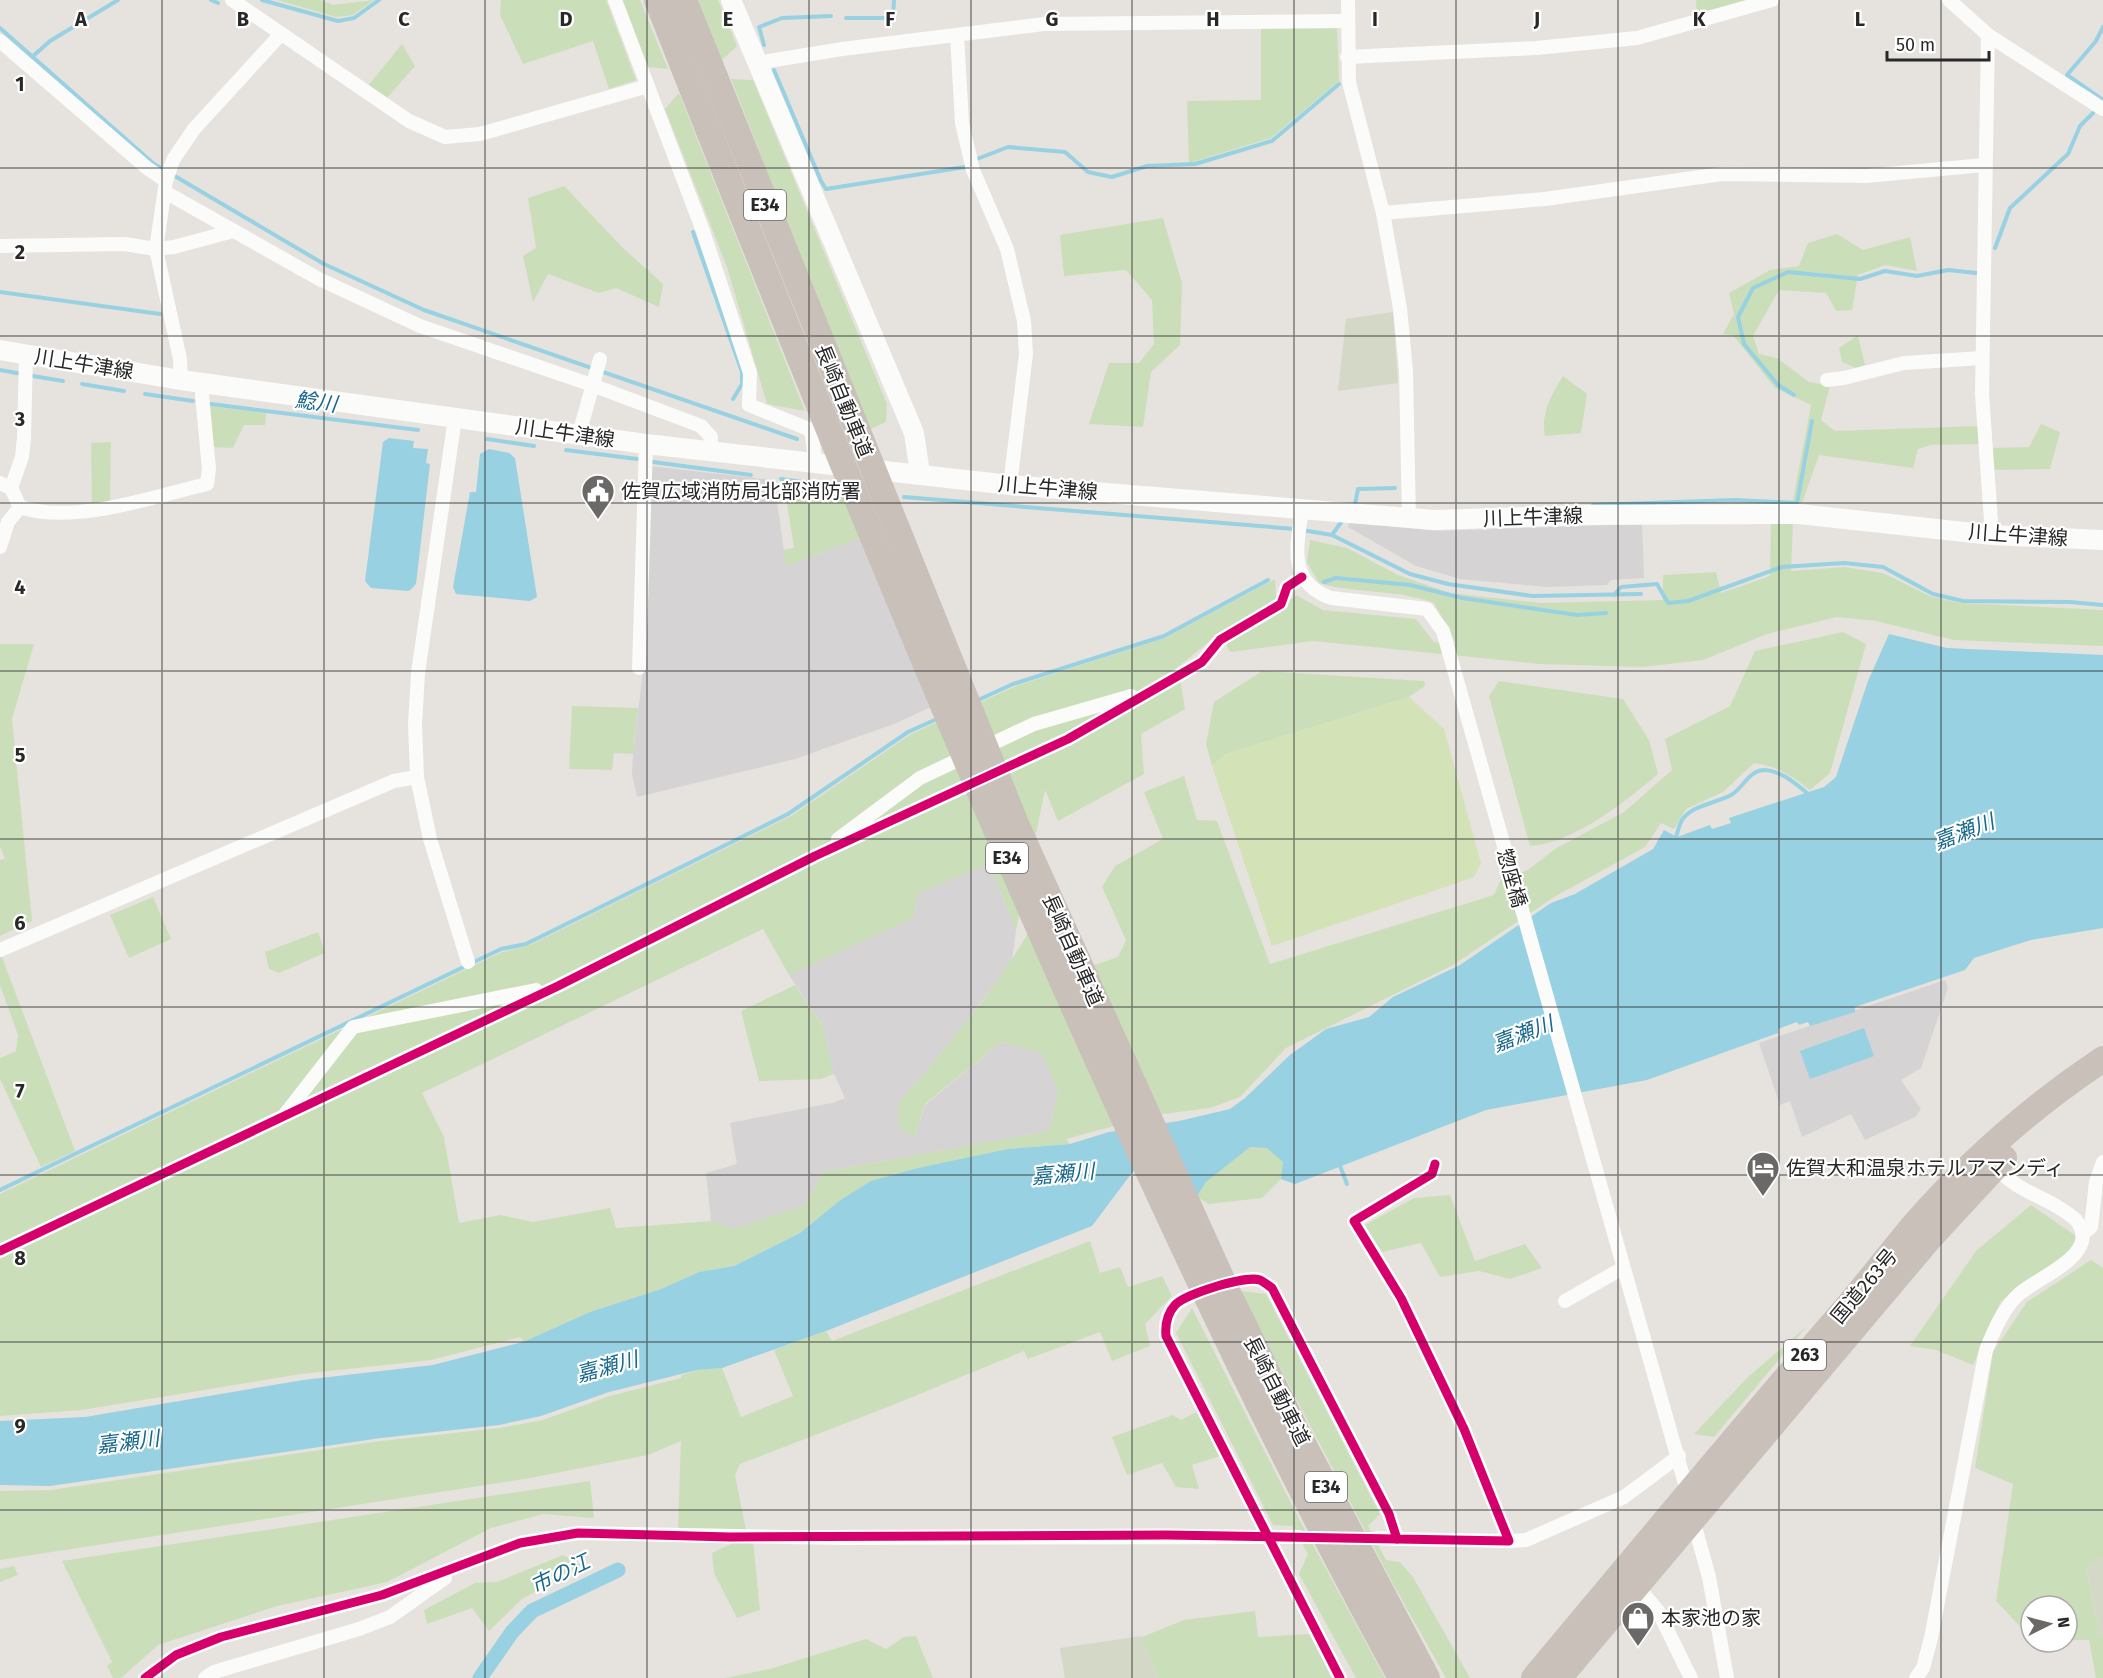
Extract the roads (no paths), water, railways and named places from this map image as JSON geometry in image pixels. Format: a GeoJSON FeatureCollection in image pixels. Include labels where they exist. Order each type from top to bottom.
{"type":"FeatureCollection","features":[{"type":"Feature","properties":{"kind":"highway","name":"長崎自動車道"},"geometry":{"type":"LineString","coordinates":[[657,0],[819,409],[1003,849],[1219,1298],[1297,1432],[1427,1678]]}},
{"type":"Feature","properties":{"kind":"highway","name":"長崎自動車道"},"geometry":{"type":"LineString","coordinates":[[684,0],[1017,826],[1279,1444],[1401,1678]]}},
{"type":"Feature","properties":{"kind":"highway","name":"国道263号"},"geometry":{"type":"LineString","coordinates":[[1534,1678],[1688,1493],[1871,1280],[1914,1226],[1975,1163],[2053,1092],[2103,1059]]}},
{"type":"Feature","properties":{"kind":"highway","name":"国道263号"},"geometry":{"type":"LineString","coordinates":[[1558,1678],[1929,1239],[2027,1135],[2103,1071]]}},
{"type":"Feature","properties":{"kind":"main road"},"geometry":{"type":"LineString","coordinates":[[731,0],[914,433],[920,473]]}},
{"type":"Feature","properties":{"kind":"main road","name":"川上牛津線"},"geometry":{"type":"LineString","coordinates":[[0,350],[181,380],[646,444],[816,465],[920,473],[1010,485],[1301,514],[1434,520],[1585,515],[1799,514],[1992,535],[2103,540]]}},
{"type":"Feature","properties":{"kind":"street"},"geometry":{"type":"LineString","coordinates":[[232,0],[409,121],[445,137],[480,134],[648,86]]}},
{"type":"Feature","properties":{"kind":"street"},"geometry":{"type":"LineString","coordinates":[[615,0],[703,231],[750,373],[749,405],[811,430],[816,465]]}},
{"type":"Feature","properties":{"kind":"street"},"geometry":{"type":"LineString","coordinates":[[1348,0],[1347,57],[1353,102],[1383,213],[1396,276],[1406,371],[1409,518]]}},
{"type":"Feature","properties":{"kind":"street"},"geometry":{"type":"LineString","coordinates":[[1347,57],[1536,48],[1637,38],[1772,0]]}},
{"type":"Feature","properties":{"kind":"street"},"geometry":{"type":"LineString","coordinates":[[1949,0],[1988,35],[2103,109]]}},
{"type":"Feature","properties":{"kind":"street"},"geometry":{"type":"LineString","coordinates":[[757,63],[1044,24],[1347,21]]}},
{"type":"Feature","properties":{"kind":"street"},"geometry":{"type":"LineString","coordinates":[[181,380],[180,360],[156,249],[165,187],[173,160],[194,129],[280,34]]}},
{"type":"Feature","properties":{"kind":"street"},"geometry":{"type":"LineString","coordinates":[[957,35],[962,123],[970,161],[1008,249],[1024,321],[1026,354],[1010,485]]}},
{"type":"Feature","properties":{"kind":"street"},"geometry":{"type":"LineString","coordinates":[[1988,35],[1982,358],[1985,450],[1992,535]]}},
{"type":"Feature","properties":{"kind":"street"},"geometry":{"type":"LineString","coordinates":[[0,41],[147,168],[165,187],[233,231],[319,279],[420,326],[592,385],[701,426],[711,437],[710,452]]}},
{"type":"Feature","properties":{"kind":"street"},"geometry":{"type":"LineString","coordinates":[[1383,213],[1545,199],[1722,174],[1866,176],[1984,165]]}},
{"type":"Feature","properties":{"kind":"street"},"geometry":{"type":"LineString","coordinates":[[0,246],[124,244],[156,249],[174,247],[233,231]]}},
{"type":"Feature","properties":{"kind":"street"},"geometry":{"type":"LineString","coordinates":[[26,355],[22,457],[6,485],[20,507],[40,514],[110,508],[207,484],[209,469],[202,395],[205,383]]}},
{"type":"Feature","properties":{"kind":"street"},"geometry":{"type":"LineString","coordinates":[[1827,380],[1904,363],[1982,358]]}},
{"type":"Feature","properties":{"kind":"street"},"geometry":{"type":"LineString","coordinates":[[579,434],[600,359]]}},
{"type":"Feature","properties":{"kind":"street"},"geometry":{"type":"LineString","coordinates":[[455,418],[418,673],[415,725],[417,777],[430,840],[468,962]]}},
{"type":"Feature","properties":{"kind":"street"},"geometry":{"type":"LineString","coordinates":[[639,668],[646,444]]}},
{"type":"Feature","properties":{"kind":"street"},"geometry":{"type":"LineString","coordinates":[[0,547],[8,522],[20,507]]}},
{"type":"Feature","properties":{"kind":"street"},"geometry":{"type":"LineString","coordinates":[[0,1251],[558,986],[814,856],[1068,738],[1153,690],[1202,662],[1220,640],[1281,604],[1287,587],[1302,578],[1296,554],[1301,514]]}},
{"type":"Feature","properties":{"kind":"street","name":"惣座橋"},"geometry":{"type":"LineString","coordinates":[[1302,578],[1316,593],[1331,598],[1427,609],[1439,624],[1445,638],[1579,1118],[1679,1456],[1693,1520],[1709,1577],[1727,1678]]}},
{"type":"Feature","properties":{"kind":"street"},"geometry":{"type":"LineString","coordinates":[[814,856],[920,778],[1034,724],[1153,690]]}},
{"type":"Feature","properties":{"kind":"street"},"geometry":{"type":"LineString","coordinates":[[0,950],[394,781],[417,777]]}},
{"type":"Feature","properties":{"kind":"street"},"geometry":{"type":"LineString","coordinates":[[283,1117],[353,1027],[558,986]]}},
{"type":"Feature","properties":{"kind":"street"},"geometry":{"type":"LineString","coordinates":[[2086,1231],[2091,1227],[2096,1182],[2103,1162]]}},
{"type":"Feature","properties":{"kind":"street"},"geometry":{"type":"LineString","coordinates":[[1435,1164],[1432,1174],[1354,1221],[1401,1298],[1464,1429],[1509,1541]]}},
{"type":"Feature","properties":{"kind":"street"},"geometry":{"type":"LineString","coordinates":[[1916,1678],[1923,1668],[1931,1638],[1986,1350],[2000,1318],[2018,1295],[2081,1253],[2088,1241],[2086,1231],[2074,1218],[2030,1194],[2002,1175],[1996,1167]]}},
{"type":"Feature","properties":{"kind":"street"},"geometry":{"type":"LineString","coordinates":[[1565,1301],[1623,1268]]}},
{"type":"Feature","properties":{"kind":"street"},"geometry":{"type":"LineString","coordinates":[[1340,1678],[1166,1336],[1165,1324],[1175,1305],[1189,1297],[1242,1279],[1260,1280],[1272,1288],[1389,1515],[1397,1539]]}},
{"type":"Feature","properties":{"kind":"street"},"geometry":{"type":"LineString","coordinates":[[1377,1538],[1526,1540],[1624,1497],[1679,1456]]}},
{"type":"Feature","properties":{"kind":"street"},"geometry":{"type":"LineString","coordinates":[[145,1678],[176,1655],[221,1637],[382,1595],[459,1568],[520,1543],[578,1533],[843,1538],[1299,1537]]}},
{"type":"Feature","properties":{"kind":"street"},"geometry":{"type":"LineString","coordinates":[[205,1678],[214,1672],[359,1629],[390,1617],[459,1568]]}},
{"type":"Feature","properties":{"kind":"street"},"geometry":{"type":"LineString","coordinates":[[1637,1586],[1658,1611],[1691,1678]]}},
{"type":"Feature","properties":{"kind":"water"},"geometry":{"type":"Polygon","coordinates":[[[389,438],[414,441],[413,448],[428,449],[426,463],[430,464],[416,584],[409,591],[371,588],[365,581],[383,442],[389,438]]]}},
{"type":"Feature","properties":{"kind":"water"},"geometry":{"type":"Polygon","coordinates":[[[489,449],[509,453],[515,458],[537,597],[530,601],[456,594],[453,587],[470,492],[476,492],[480,454],[489,449]]]}},
{"type":"Feature","properties":{"kind":"water","name":"嘉瀬川"},"geometry":{"type":"Polygon","coordinates":[[[1889,634],[1947,648],[2103,655],[2103,928],[2031,940],[1974,958],[1965,970],[1855,1007],[1855,1012],[1810,1026],[1808,1022],[1799,1025],[1797,1022],[1778,1029],[1778,1033],[1647,1080],[1486,1110],[1295,1184],[1281,1179],[1283,1162],[1267,1148],[1250,1147],[1206,1182],[1197,1196],[1144,1221],[1092,1226],[826,1331],[722,1368],[697,1370],[609,1392],[541,1416],[499,1425],[381,1438],[50,1486],[0,1485],[0,1421],[85,1417],[303,1380],[433,1365],[523,1342],[590,1312],[661,1289],[699,1272],[734,1266],[800,1233],[839,1201],[871,1181],[918,1168],[1008,1149],[1070,1144],[1109,1132],[1179,1121],[1230,1109],[1245,1098],[1290,1055],[1326,1029],[1369,1017],[1393,997],[1460,965],[1551,903],[1575,894],[1653,849],[1664,830],[1677,837],[1710,825],[1712,829],[1731,823],[1729,818],[1824,787],[1836,777],[1868,681],[1889,634]]]}},
{"type":"Feature","properties":{"kind":"water"},"geometry":{"type":"Polygon","coordinates":[[[1864,1028],[1874,1056],[1810,1079],[1800,1051],[1864,1028]]]}},
{"type":"Feature","properties":{"kind":"waterway"},"geometry":{"type":"LineString","coordinates":[[32,57],[50,41],[118,0]]}},
{"type":"Feature","properties":{"kind":"waterway"},"geometry":{"type":"LineString","coordinates":[[211,0],[218,3]]}},
{"type":"Feature","properties":{"kind":"waterway"},"geometry":{"type":"LineString","coordinates":[[262,0],[338,21],[354,18],[379,0]]}},
{"type":"Feature","properties":{"kind":"waterway"},"geometry":{"type":"LineString","coordinates":[[846,18],[893,18],[894,0]]}},
{"type":"Feature","properties":{"kind":"waterway"},"geometry":{"type":"LineString","coordinates":[[764,45],[759,27],[782,18],[831,16]]}},
{"type":"Feature","properties":{"kind":"waterway"},"geometry":{"type":"LineString","coordinates":[[2103,27],[2096,41],[2067,75],[2103,100]]}},
{"type":"Feature","properties":{"kind":"waterway"},"geometry":{"type":"LineString","coordinates":[[0,28],[154,164],[166,171]]}},
{"type":"Feature","properties":{"kind":"waterway"},"geometry":{"type":"LineString","coordinates":[[774,70],[826,189],[965,167]]}},
{"type":"Feature","properties":{"kind":"waterway"},"geometry":{"type":"LineString","coordinates":[[977,159],[1008,147],[1065,152],[1088,172],[1112,177],[1147,166],[1195,164],[1272,141],[1339,84]]}},
{"type":"Feature","properties":{"kind":"waterway"},"geometry":{"type":"LineString","coordinates":[[1995,248],[2010,208],[2068,154],[2080,126],[2093,113]]}},
{"type":"Feature","properties":{"kind":"waterway"},"geometry":{"type":"LineString","coordinates":[[173,175],[324,264],[424,310],[797,439]]}},
{"type":"Feature","properties":{"kind":"waterway"},"geometry":{"type":"LineString","coordinates":[[693,232],[742,372],[742,384],[733,399]]}},
{"type":"Feature","properties":{"kind":"waterway"},"geometry":{"type":"LineString","coordinates":[[1794,395],[1778,385],[1744,344],[1738,317],[1753,288],[1788,272],[1860,279],[1885,271],[1917,276],[1948,270],[1976,273]]}},
{"type":"Feature","properties":{"kind":"waterway"},"geometry":{"type":"LineString","coordinates":[[0,292],[160,314]]}},
{"type":"Feature","properties":{"kind":"waterway","name":"鯰川"},"geometry":{"type":"LineString","coordinates":[[0,370],[22,374]]}},
{"type":"Feature","properties":{"kind":"waterway","name":"鯰川"},"geometry":{"type":"LineString","coordinates":[[33,376],[63,381]]}},
{"type":"Feature","properties":{"kind":"waterway","name":"鯰川"},"geometry":{"type":"LineString","coordinates":[[82,384],[124,391]]}},
{"type":"Feature","properties":{"kind":"waterway","name":"鯰川"},"geometry":{"type":"LineString","coordinates":[[145,394],[193,401]]}},
{"type":"Feature","properties":{"kind":"waterway","name":"鯰川"},"geometry":{"type":"LineString","coordinates":[[211,404],[418,430]]}},
{"type":"Feature","properties":{"kind":"waterway"},"geometry":{"type":"LineString","coordinates":[[1593,505],[1735,500],[1797,503],[1812,421]]}},
{"type":"Feature","properties":{"kind":"waterway","name":"鯰川"},"geometry":{"type":"LineString","coordinates":[[487,439],[534,446]]}},
{"type":"Feature","properties":{"kind":"waterway","name":"鯰川"},"geometry":{"type":"LineString","coordinates":[[566,450],[637,459]]}},
{"type":"Feature","properties":{"kind":"waterway","name":"鯰川"},"geometry":{"type":"LineString","coordinates":[[653,462],[751,475]]}},
{"type":"Feature","properties":{"kind":"waterway","name":"鯰川"},"geometry":{"type":"LineString","coordinates":[[781,479],[831,486]]}},
{"type":"Feature","properties":{"kind":"waterway"},"geometry":{"type":"LineString","coordinates":[[1355,504],[1358,489],[1395,488]]}},
{"type":"Feature","properties":{"kind":"waterway"},"geometry":{"type":"LineString","coordinates":[[904,497],[1295,529]]}},
{"type":"Feature","properties":{"kind":"waterway"},"geometry":{"type":"LineString","coordinates":[[1332,535],[1342,521]]}},
{"type":"Feature","properties":{"kind":"waterway"},"geometry":{"type":"LineString","coordinates":[[1302,530],[1332,535],[1410,574],[1448,584],[1532,596],[1641,594]]}},
{"type":"Feature","properties":{"kind":"waterway"},"geometry":{"type":"LineString","coordinates":[[1614,595],[1621,587],[1657,584],[1668,603],[1688,601],[1782,567],[1844,563],[1883,567],[1933,594],[1963,601],[2070,602],[2103,605]]}},
{"type":"Feature","properties":{"kind":"waterway"},"geometry":{"type":"LineString","coordinates":[[1324,582],[1336,578],[1410,585],[1462,598],[1577,615],[1606,613]]}},
{"type":"Feature","properties":{"kind":"waterway"},"geometry":{"type":"LineString","coordinates":[[976,701],[1013,684],[1164,636],[1268,580]]}},
{"type":"Feature","properties":{"kind":"waterway"},"geometry":{"type":"LineString","coordinates":[[0,1190],[501,949],[526,944],[788,814],[908,732],[939,718]]}},
{"type":"Feature","properties":{"kind":"waterway"},"geometry":{"type":"LineString","coordinates":[[1676,837],[1686,815],[1731,795],[1758,771],[1769,771],[1781,775],[1807,793]]}},
{"type":"Feature","properties":{"kind":"waterway"},"geometry":{"type":"LineString","coordinates":[[1339,1163],[1347,1184]]}},
{"type":"Feature","properties":{"kind":"waterway","name":"市の江"},"geometry":{"type":"LineString","coordinates":[[480,1678],[512,1632],[532,1611],[618,1570]]}},
{"type":"Feature","properties":{"kind":"place","name":"佐賀広域消防局北部消防署"},"geometry":{"type":"Point","coordinates":[598,520]}},
{"type":"Feature","properties":{"kind":"place","name":"佐賀大和温泉ホテルアマンディ"},"geometry":{"type":"Point","coordinates":[1763,1197]}},
{"type":"Feature","properties":{"kind":"place","name":"本家池の家"},"geometry":{"type":"Point","coordinates":[1638,1647]}}]}
